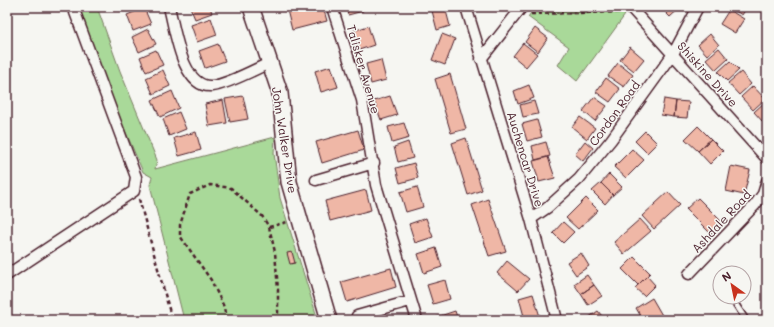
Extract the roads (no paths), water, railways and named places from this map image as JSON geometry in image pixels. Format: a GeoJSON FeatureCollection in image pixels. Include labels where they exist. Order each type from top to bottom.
{"type":"FeatureCollection","features":[{"type":"Feature","properties":{"kind":"street"},"geometry":{"type":"LineString","coordinates":[[7,275],[134,191],[136,177],[73,7]]}},
{"type":"Feature","properties":{"kind":"street"},"geometry":{"type":"LineString","coordinates":[[169,7],[186,70],[196,83],[212,86],[243,75],[269,63]]}},
{"type":"Feature","properties":{"kind":"street","name":"John Walker Drive"},"geometry":{"type":"LineString","coordinates":[[251,7],[280,93],[289,182],[329,320]]}},
{"type":"Feature","properties":{"kind":"street","name":"Talisker Avenue"},"geometry":{"type":"LineString","coordinates":[[332,7],[362,100],[374,163],[376,185],[417,320]]}},
{"type":"Feature","properties":{"kind":"street","name":"Auchencar Drive"},"geometry":{"type":"LineString","coordinates":[[466,7],[531,219],[557,320]]}},
{"type":"Feature","properties":{"kind":"street"},"geometry":{"type":"LineString","coordinates":[[482,59],[522,7]]}},
{"type":"Feature","properties":{"kind":"street","name":"Cordon Road"},"geometry":{"type":"LineString","coordinates":[[531,219],[547,208],[579,179],[611,140],[673,54],[698,7]]}},
{"type":"Feature","properties":{"kind":"street","name":"Shiskine Drive"},"geometry":{"type":"LineString","coordinates":[[627,9],[673,54],[767,159]]}},
{"type":"Feature","properties":{"kind":"street"},"geometry":{"type":"LineString","coordinates":[[316,180],[374,163]]}},
{"type":"Feature","properties":{"kind":"street","name":"Ashdale Road"},"geometry":{"type":"LineString","coordinates":[[689,274],[755,205],[763,194],[767,181]]}},
{"type":"Feature","properties":{"kind":"street"},"geometry":{"type":"LineString","coordinates":[[357,316],[410,301]]}},
{"type":"Feature","properties":{"kind":"lane"},"geometry":{"type":"LineString","coordinates":[[736,305],[746,320]]}}]}
